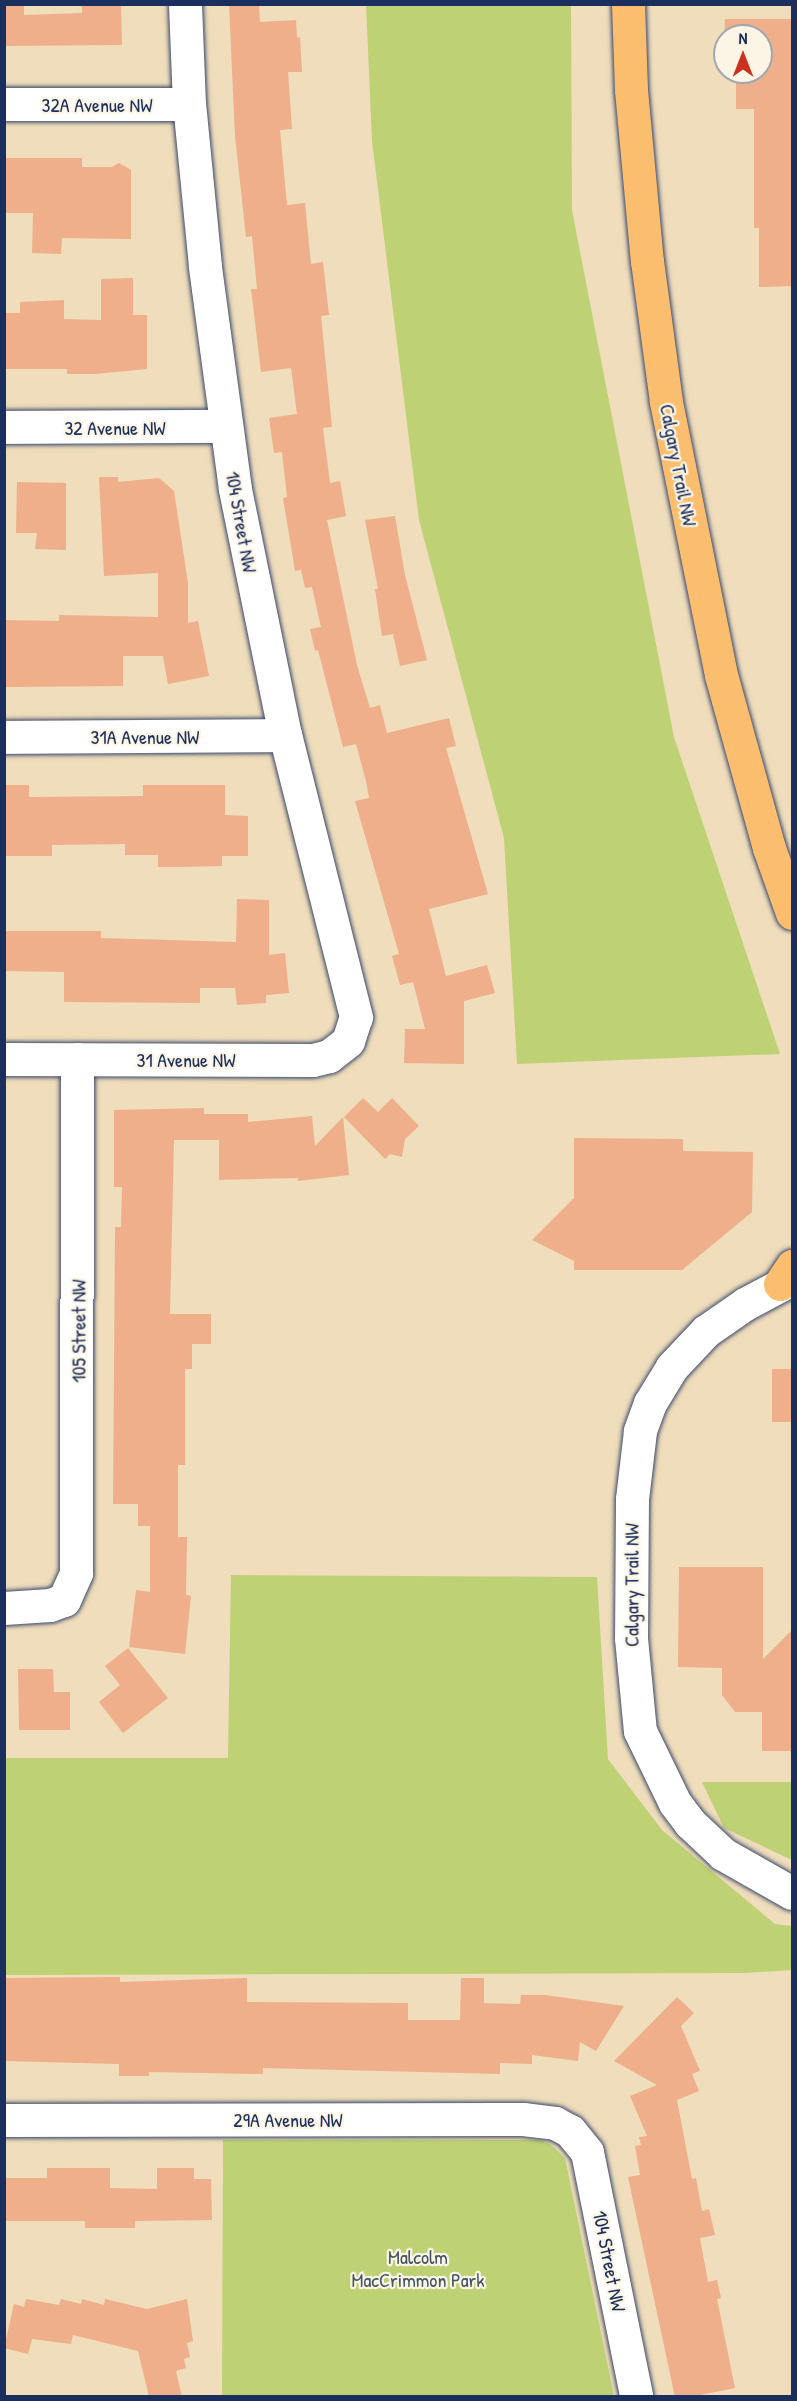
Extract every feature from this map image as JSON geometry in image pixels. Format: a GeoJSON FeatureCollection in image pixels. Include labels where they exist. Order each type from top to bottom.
{"type":"FeatureCollection","features":[{"type":"Feature","properties":{"kind":"highway","name":"Calgary Trail NW"},"geometry":{"type":"LineString","coordinates":[[628,4],[631,90],[647,261],[666,402],[721,675],[769,848],[792,913]]}},
{"type":"Feature","properties":{"kind":"street","name":"104 Street NW"},"geometry":{"type":"LineString","coordinates":[[185,4],[189,104],[226,426],[248,562],[285,735],[354,1003],[353,1029]]}},
{"type":"Feature","properties":{"kind":"street","name":"32A Avenue NW"},"geometry":{"type":"LineString","coordinates":[[4,104],[189,104]]}},
{"type":"Feature","properties":{"kind":"street","name":"32 Avenue NW"},"geometry":{"type":"LineString","coordinates":[[4,427],[226,426]]}},
{"type":"Feature","properties":{"kind":"street","name":"31A Avenue NW"},"geometry":{"type":"LineString","coordinates":[[4,737],[285,735]]}},
{"type":"Feature","properties":{"kind":"street","name":"31 Avenue NW"},"geometry":{"type":"LineString","coordinates":[[4,1059],[313,1060],[337,1051],[353,1029]]}},
{"type":"Feature","properties":{"kind":"street","name":"105 Street NW"},"geometry":{"type":"LineString","coordinates":[[4,1608],[50,1605],[64,1600],[72,1588],[78,1557],[77,1059]]}},
{"type":"Feature","properties":{"kind":"street","name":"Calgary Trail NW"},"geometry":{"type":"LineString","coordinates":[[788,1277],[706,1331],[672,1367],[650,1403],[640,1431],[632,1499],[631,1638],[640,1731],[675,1803],[690,1823],[723,1854],[792,1893]]}},
{"type":"Feature","properties":{"kind":"street","name":"29A Avenue NW"},"geometry":{"type":"LineString","coordinates":[[4,2120],[523,2119],[555,2123],[570,2131]]}},
{"type":"Feature","properties":{"kind":"street","name":"104 Street NW"},"geometry":{"type":"LineString","coordinates":[[570,2131],[587,2152],[591,2163],[636,2397]]}},
{"type":"Feature","properties":{"kind":"green space"},"geometry":{"type":"Polygon","coordinates":[[[366,5],[571,5],[572,210],[674,737],[780,1054],[517,1064],[504,838],[419,520],[372,141],[366,5]]]}},
{"type":"Feature","properties":{"kind":"green space"},"geometry":{"type":"Polygon","coordinates":[[[231,1575],[597,1577],[608,1759],[662,1830],[775,1924],[792,1926],[792,1970],[744,1973],[5,1975],[5,1758],[228,1758],[231,1575]]]}},
{"type":"Feature","properties":{"kind":"green space"},"geometry":{"type":"Polygon","coordinates":[[[702,1782],[792,1782],[792,1860],[724,1828],[702,1782]]]}},
{"type":"Feature","properties":{"kind":"green space","name":"Malcolm MacCrimmon Park"},"geometry":{"type":"Polygon","coordinates":[[[223,2140],[539,2140],[550,2144],[565,2158],[614,2396],[222,2396],[223,2140]]]}},
{"type":"Feature","properties":{"kind":"building"},"geometry":{"type":"Polygon","coordinates":[[[4,4],[24,4],[24,15],[82,13],[82,4],[121,4],[122,45],[4,46],[4,4]]]}},
{"type":"Feature","properties":{"kind":"building"},"geometry":{"type":"Polygon","coordinates":[[[229,4],[259,4],[260,22],[296,20],[297,38],[300,37],[302,72],[288,72],[292,129],[280,130],[287,205],[305,203],[311,264],[323,262],[329,315],[321,316],[332,427],[323,428],[330,483],[340,481],[346,516],[327,520],[357,665],[370,708],[380,705],[387,733],[449,718],[456,746],[446,748],[488,894],[429,909],[446,976],[487,965],[495,993],[464,1001],[464,1064],[404,1063],[405,1029],[425,1029],[413,982],[400,985],[392,956],[399,954],[355,801],[369,798],[366,781],[356,744],[343,747],[318,650],[315,651],[310,629],[321,627],[312,587],[305,588],[301,570],[295,571],[283,498],[287,497],[282,452],[274,453],[269,418],[297,414],[291,368],[261,372],[251,289],[257,289],[252,236],[246,237],[235,136],[229,4]]]}},
{"type":"Feature","properties":{"kind":"building"},"geometry":{"type":"Polygon","coordinates":[[[725,19],[792,19],[792,286],[759,287],[759,228],[754,228],[754,109],[736,109],[736,84],[773,84],[773,24],[725,24],[725,19]]]}},
{"type":"Feature","properties":{"kind":"building"},"geometry":{"type":"Polygon","coordinates":[[[4,158],[82,158],[82,167],[112,167],[119,163],[131,170],[131,239],[62,238],[61,254],[32,253],[33,213],[4,213],[4,158]]]}},
{"type":"Feature","properties":{"kind":"building"},"geometry":{"type":"Polygon","coordinates":[[[133,278],[133,315],[147,315],[147,369],[67,374],[67,369],[4,369],[4,313],[20,313],[20,302],[64,300],[64,319],[101,320],[101,279],[133,278]]]}},
{"type":"Feature","properties":{"kind":"building"},"geometry":{"type":"Polygon","coordinates":[[[99,477],[118,477],[118,482],[159,478],[174,491],[188,583],[188,623],[198,621],[209,676],[168,684],[163,656],[123,656],[123,686],[4,687],[4,620],[59,621],[59,615],[158,617],[158,573],[104,576],[99,477]]]}},
{"type":"Feature","properties":{"kind":"building"},"geometry":{"type":"Polygon","coordinates":[[[17,482],[66,483],[66,550],[35,549],[37,533],[16,533],[17,482]]]}},
{"type":"Feature","properties":{"kind":"building"},"geometry":{"type":"Polygon","coordinates":[[[395,516],[405,575],[427,660],[400,666],[393,634],[382,636],[375,589],[378,589],[365,520],[395,516]]]}},
{"type":"Feature","properties":{"kind":"building"},"geometry":{"type":"Polygon","coordinates":[[[4,785],[29,785],[29,797],[143,796],[143,785],[225,785],[225,815],[248,816],[248,856],[222,856],[222,866],[158,867],[158,855],[125,855],[125,844],[52,845],[52,856],[4,856],[4,785]]]}},
{"type":"Feature","properties":{"kind":"building"},"geometry":{"type":"Polygon","coordinates":[[[237,899],[269,900],[269,955],[285,953],[289,993],[266,995],[266,1003],[237,1005],[235,988],[200,988],[200,1003],[64,1002],[64,972],[4,971],[4,931],[101,931],[101,938],[236,942],[237,899]]]}},
{"type":"Feature","properties":{"kind":"building"},"geometry":{"type":"Polygon","coordinates":[[[363,1098],[378,1112],[392,1098],[419,1126],[405,1139],[402,1157],[390,1154],[385,1159],[344,1117],[363,1098]]]}},
{"type":"Feature","properties":{"kind":"building"},"geometry":{"type":"Polygon","coordinates":[[[204,1108],[204,1114],[248,1114],[248,1122],[312,1116],[315,1146],[343,1117],[349,1175],[298,1181],[298,1178],[219,1180],[219,1140],[174,1140],[170,1314],[211,1314],[211,1344],[192,1344],[192,1369],[185,1369],[185,1465],[178,1465],[178,1537],[187,1537],[186,1595],[191,1596],[185,1654],[129,1647],[136,1590],[150,1592],[150,1526],[138,1526],[138,1504],[113,1504],[115,1227],[121,1227],[122,1187],[114,1187],[114,1110],[204,1108]]]}},
{"type":"Feature","properties":{"kind":"building"},"geometry":{"type":"Polygon","coordinates":[[[574,1138],[683,1139],[683,1151],[753,1152],[752,1212],[682,1270],[574,1270],[574,1261],[532,1240],[574,1198],[574,1138]]]}},
{"type":"Feature","properties":{"kind":"building"},"geometry":{"type":"Polygon","coordinates":[[[772,1369],[792,1369],[792,1422],[772,1422],[772,1369]]]}},
{"type":"Feature","properties":{"kind":"building"},"geometry":{"type":"Polygon","coordinates":[[[679,1567],[763,1567],[763,1659],[792,1630],[792,1751],[762,1751],[762,1712],[735,1712],[722,1695],[722,1668],[678,1667],[679,1567]]]}},
{"type":"Feature","properties":{"kind":"building"},"geometry":{"type":"Polygon","coordinates":[[[128,1648],[168,1698],[123,1733],[99,1702],[120,1685],[105,1666],[128,1648]]]}},
{"type":"Feature","properties":{"kind":"building"},"geometry":{"type":"Polygon","coordinates":[[[18,1669],[53,1669],[54,1692],[70,1692],[70,1730],[19,1730],[18,1669]]]}},
{"type":"Feature","properties":{"kind":"building"},"geometry":{"type":"Polygon","coordinates":[[[120,1977],[120,1982],[247,1978],[247,2002],[408,2003],[408,2020],[460,2020],[461,1978],[484,1978],[484,2003],[520,2004],[521,1995],[545,1995],[624,2006],[596,2051],[580,2042],[578,2061],[532,2055],[532,2064],[500,2063],[500,2074],[263,2068],[263,2074],[149,2072],[149,2076],[119,2076],[119,2064],[4,2061],[4,1978],[120,1977]]]}},
{"type":"Feature","properties":{"kind":"building"},"geometry":{"type":"Polygon","coordinates":[[[677,1997],[694,2013],[681,2026],[700,2071],[692,2074],[699,2091],[677,2100],[692,2179],[696,2178],[702,2211],[709,2209],[715,2235],[700,2238],[708,2282],[717,2280],[721,2298],[717,2299],[735,2388],[690,2397],[675,2397],[628,2177],[640,2175],[635,2146],[641,2145],[639,2137],[647,2136],[630,2096],[657,2085],[614,2061],[677,1997]]]}},
{"type":"Feature","properties":{"kind":"building"},"geometry":{"type":"Polygon","coordinates":[[[47,2168],[110,2168],[110,2188],[157,2189],[157,2168],[194,2168],[194,2179],[211,2179],[212,2220],[135,2221],[135,2228],[85,2228],[85,2221],[4,2221],[4,2178],[47,2178],[47,2168]]]}},
{"type":"Feature","properties":{"kind":"building"},"geometry":{"type":"Polygon","coordinates":[[[26,2299],[59,2305],[61,2299],[81,2304],[82,2299],[104,2305],[105,2299],[147,2309],[187,2299],[193,2341],[187,2343],[190,2357],[184,2359],[186,2368],[176,2371],[182,2397],[149,2397],[138,2351],[73,2335],[71,2344],[32,2339],[28,2354],[4,2348],[14,2304],[24,2307],[26,2299]]]}}]}
